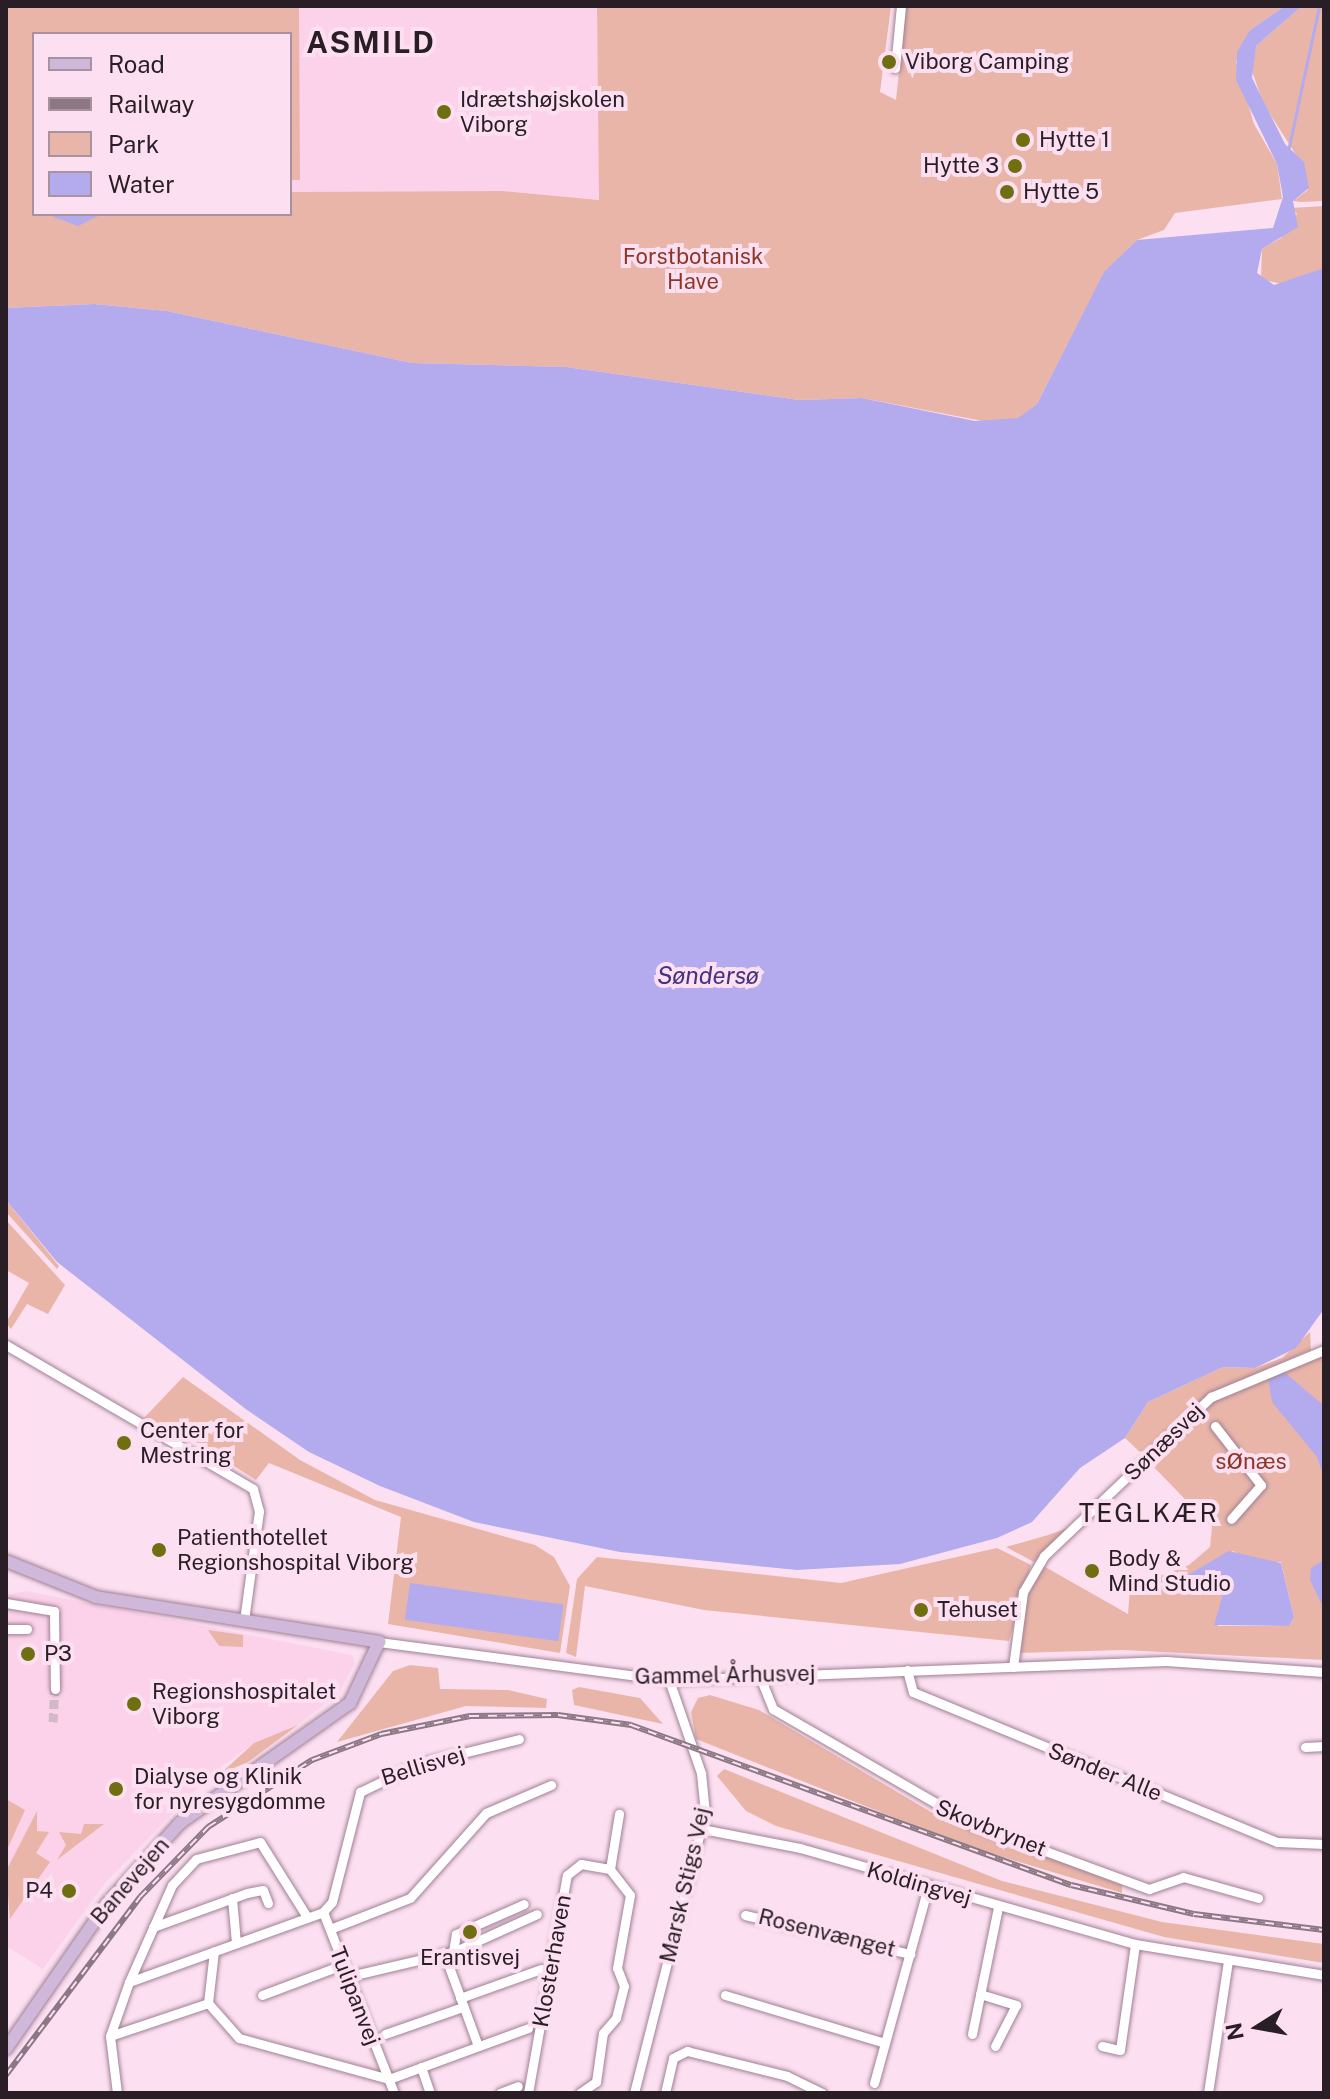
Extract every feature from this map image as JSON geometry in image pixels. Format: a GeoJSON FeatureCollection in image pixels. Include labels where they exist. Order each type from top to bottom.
{"type":"FeatureCollection","features":[{"type":"Feature","properties":{"kind":"main road","name":"Gammel Århusvej"},"geometry":{"type":"LineString","coordinates":[[6,1561],[59,1585],[131,1604],[379,1642]]}},
{"type":"Feature","properties":{"kind":"main road","name":"Banevejen"},"geometry":{"type":"LineString","coordinates":[[6,2049],[106,1905],[180,1823],[350,1703],[379,1642]]}},
{"type":"Feature","properties":{"kind":"street"},"geometry":{"type":"LineString","coordinates":[[895,68],[901,6]]}},
{"type":"Feature","properties":{"kind":"street"},"geometry":{"type":"LineString","coordinates":[[6,1345],[246,1482],[258,1498],[244,1621]]}},
{"type":"Feature","properties":{"kind":"street","name":"Sønæsvej"},"geometry":{"type":"LineString","coordinates":[[1013,1667],[1023,1592],[1044,1556],[1197,1407],[1324,1350]]}},
{"type":"Feature","properties":{"kind":"street"},"geometry":{"type":"LineString","coordinates":[[1215,1426],[1261,1485],[1231,1519]]}},
{"type":"Feature","properties":{"kind":"street"},"geometry":{"type":"LineString","coordinates":[[6,1603],[54,1611],[55,1689]]}},
{"type":"Feature","properties":{"kind":"street"},"geometry":{"type":"LineString","coordinates":[[6,1629],[27,1629]]}},
{"type":"Feature","properties":{"kind":"street","name":"Gammel Århusvej"},"geometry":{"type":"LineString","coordinates":[[379,1642],[669,1680],[1166,1661],[1324,1672]]}},
{"type":"Feature","properties":{"kind":"street","name":"Sønder Alle"},"geometry":{"type":"LineString","coordinates":[[907,1670],[909,1689],[927,1698],[1277,1842],[1324,1844]]}},
{"type":"Feature","properties":{"kind":"street","name":"Skovbrynet"},"geometry":{"type":"LineString","coordinates":[[760,1677],[773,1709],[972,1824],[1149,1889],[1183,1877],[1258,1898]]}},
{"type":"Feature","properties":{"kind":"street","name":"Marsk Stigs Vej"},"geometry":{"type":"LineString","coordinates":[[634,2093],[702,1829],[703,1784],[669,1680]]}},
{"type":"Feature","properties":{"kind":"street","name":"Bellisvej"},"geometry":{"type":"LineString","coordinates":[[323,1912],[332,1902],[360,1792],[418,1764],[519,1739]]}},
{"type":"Feature","properties":{"kind":"street"},"geometry":{"type":"LineString","coordinates":[[1305,1747],[1324,1746]]}},
{"type":"Feature","properties":{"kind":"street"},"geometry":{"type":"LineString","coordinates":[[330,1929],[410,1898],[486,1813],[551,1785]]}},
{"type":"Feature","properties":{"kind":"street"},"geometry":{"type":"LineString","coordinates":[[580,2093],[596,2082],[603,2033],[616,2018],[624,1986],[617,1968],[630,1895],[610,1869],[619,1814]]}},
{"type":"Feature","properties":{"kind":"street","name":"Koldingvej"},"geometry":{"type":"LineString","coordinates":[[702,1829],[773,1841],[1135,1944],[1324,1975]]}},
{"type":"Feature","properties":{"kind":"street"},"geometry":{"type":"LineString","coordinates":[[117,2093],[110,2036],[153,1927],[183,1869],[249,1840],[265,1846],[307,1917]]}},
{"type":"Feature","properties":{"kind":"street","name":"Klosterhaven"},"geometry":{"type":"LineString","coordinates":[[528,2093],[567,1875],[581,1864],[610,1869]]}},
{"type":"Feature","properties":{"kind":"street","name":"Rosenvænget"},"geometry":{"type":"LineString","coordinates":[[874,2083],[928,1887]]}},
{"type":"Feature","properties":{"kind":"street"},"geometry":{"type":"LineString","coordinates":[[153,1927],[263,1890],[268,1903]]}},
{"type":"Feature","properties":{"kind":"street"},"geometry":{"type":"LineString","coordinates":[[232,1898],[236,1943]]}},
{"type":"Feature","properties":{"kind":"street"},"geometry":{"type":"LineString","coordinates":[[478,2046],[448,1952],[456,1934],[524,1904]]}},
{"type":"Feature","properties":{"kind":"street"},"geometry":{"type":"LineString","coordinates":[[972,2034],[998,1907]]}},
{"type":"Feature","properties":{"kind":"street"},"geometry":{"type":"LineString","coordinates":[[129,1982],[323,1912]]}},
{"type":"Feature","properties":{"kind":"street","name":"Tulipanvej"},"geometry":{"type":"LineString","coordinates":[[323,1912],[394,2093]]}},
{"type":"Feature","properties":{"kind":"street"},"geometry":{"type":"LineString","coordinates":[[346,1977],[448,1952],[537,1914]]}},
{"type":"Feature","properties":{"kind":"street","name":"Rosenvænget"},"geometry":{"type":"LineString","coordinates":[[745,1915],[910,1954]]}},
{"type":"Feature","properties":{"kind":"street"},"geometry":{"type":"LineString","coordinates":[[1102,2046],[1120,2050],[1135,1944]]}},
{"type":"Feature","properties":{"kind":"street"},"geometry":{"type":"LineString","coordinates":[[214,1951],[208,2003],[239,2038],[389,2079],[528,2028]]}},
{"type":"Feature","properties":{"kind":"street"},"geometry":{"type":"LineString","coordinates":[[1208,2093],[1228,1961]]}},
{"type":"Feature","properties":{"kind":"street"},"geometry":{"type":"LineString","coordinates":[[262,1995],[342,1965]]}},
{"type":"Feature","properties":{"kind":"street","name":"Tulipanvej"},"geometry":{"type":"LineString","coordinates":[[385,2034],[541,1969]]}},
{"type":"Feature","properties":{"kind":"street"},"geometry":{"type":"LineString","coordinates":[[980,1994],[1016,2005],[995,2046]]}},
{"type":"Feature","properties":{"kind":"street"},"geometry":{"type":"LineString","coordinates":[[725,1995],[885,2043]]}},
{"type":"Feature","properties":{"kind":"street"},"geometry":{"type":"LineString","coordinates":[[110,2036],[208,2003]]}},
{"type":"Feature","properties":{"kind":"street"},"geometry":{"type":"LineString","coordinates":[[665,2093],[673,2058],[687,2051],[787,2076],[822,2093]]}},
{"type":"Feature","properties":{"kind":"street"},"geometry":{"type":"LineString","coordinates":[[421,2067],[430,2093]]}},
{"type":"Feature","properties":{"kind":"street"},"geometry":{"type":"LineString","coordinates":[[500,2093],[518,2086]]}},
{"type":"Feature","properties":{"kind":"shaded area","name":"Idrætshøjskolen Viborg"},"geometry":{"type":"Polygon","coordinates":[[[147,6],[597,6],[600,200],[503,191],[292,192],[292,32],[147,32],[147,6]]]}},
{"type":"Feature","properties":{"kind":"shaded area"},"geometry":{"type":"Polygon","coordinates":[[[26,1591],[352,1655],[355,1663],[339,1693],[298,1725],[254,1743],[210,1775],[105,1883],[43,1969],[6,1946],[6,1595],[26,1591]]]}},
{"type":"Feature","properties":{"kind":"green space","name":"Forstbotanisk Have"},"geometry":{"type":"Polygon","coordinates":[[[6,6],[299,6],[300,180],[292,180],[292,32],[32,32],[32,216],[292,216],[292,192],[503,191],[599,200],[597,6],[891,6],[880,92],[896,100],[906,6],[1285,6],[1250,30],[1236,62],[1254,124],[1277,164],[1282,199],[1175,213],[1164,230],[1137,240],[1104,273],[1037,404],[1019,418],[993,423],[862,398],[799,400],[566,367],[412,363],[167,311],[94,304],[6,308],[6,6]]]}},
{"type":"Feature","properties":{"kind":"green space"},"geometry":{"type":"Polygon","coordinates":[[[1302,6],[1324,6],[1324,201],[1293,201],[1308,190],[1305,169],[1263,103],[1251,68],[1256,46],[1302,6]]]}},
{"type":"Feature","properties":{"kind":"green space"},"geometry":{"type":"Polygon","coordinates":[[[1324,206],[1324,268],[1281,284],[1261,279],[1262,249],[1281,238],[1297,214],[1292,208],[1324,206]]]}},
{"type":"Feature","properties":{"kind":"green space"},"geometry":{"type":"Polygon","coordinates":[[[6,1200],[59,1266],[57,1269],[6,1212],[6,1200]]]}},
{"type":"Feature","properties":{"kind":"green space"},"geometry":{"type":"Polygon","coordinates":[[[6,1220],[65,1285],[48,1314],[27,1304],[11,1329],[6,1323],[29,1283],[6,1270],[6,1220]]]}},
{"type":"Feature","properties":{"kind":"green space","name":"sØnæs"},"geometry":{"type":"Polygon","coordinates":[[[1310,1332],[1311,1350],[1214,1392],[1143,1455],[1125,1438],[1148,1402],[1223,1367],[1255,1368],[1282,1358],[1310,1332]]]}},
{"type":"Feature","properties":{"kind":"green space","name":"sØnæs"},"geometry":{"type":"Polygon","coordinates":[[[1324,1352],[1324,1660],[1123,1650],[1017,1653],[1027,1589],[1040,1564],[1128,1614],[1130,1587],[1189,1565],[1210,1547],[1212,1527],[1148,1461],[1214,1398],[1324,1352]],[[1233,1551],[1186,1576],[1142,1586],[1228,1577],[1218,1626],[1289,1626],[1294,1617],[1281,1562],[1254,1562],[1233,1551]]]}},
{"type":"Feature","properties":{"kind":"green space"},"geometry":{"type":"Polygon","coordinates":[[[183,1377],[300,1460],[375,1500],[535,1545],[554,1557],[570,1586],[560,1653],[388,1624],[401,1517],[269,1463],[256,1480],[179,1431],[143,1419],[183,1377]]]}},
{"type":"Feature","properties":{"kind":"green space"},"geometry":{"type":"Polygon","coordinates":[[[1071,1527],[1034,1562],[1006,1547],[1048,1535],[1071,1527]]]}},
{"type":"Feature","properties":{"kind":"green space"},"geometry":{"type":"Polygon","coordinates":[[[997,1548],[1031,1565],[1009,1641],[704,1610],[585,1586],[576,1657],[566,1653],[577,1579],[597,1557],[841,1583],[997,1548]]]}},
{"type":"Feature","properties":{"kind":"green space"},"geometry":{"type":"Polygon","coordinates":[[[208,1630],[243,1635],[243,1647],[219,1646],[208,1630]]]}},
{"type":"Feature","properties":{"kind":"green space"},"geometry":{"type":"Polygon","coordinates":[[[410,1665],[438,1668],[440,1689],[508,1690],[547,1699],[546,1708],[466,1706],[337,1742],[393,1671],[410,1665]]]}},
{"type":"Feature","properties":{"kind":"green space"},"geometry":{"type":"Polygon","coordinates":[[[579,1687],[640,1698],[663,1724],[574,1705],[572,1690],[579,1687]]]}},
{"type":"Feature","properties":{"kind":"green space"},"geometry":{"type":"Polygon","coordinates":[[[710,1695],[759,1710],[936,1815],[1122,1885],[1122,1893],[966,1846],[696,1739],[691,1712],[698,1698],[710,1695]]]}},
{"type":"Feature","properties":{"kind":"green space"},"geometry":{"type":"Polygon","coordinates":[[[298,1725],[248,1762],[220,1774],[254,1743],[298,1725]]]}},
{"type":"Feature","properties":{"kind":"green space"},"geometry":{"type":"Polygon","coordinates":[[[724,1769],[1002,1881],[1162,1922],[1324,1944],[1324,1963],[1164,1937],[776,1826],[746,1811],[717,1776],[724,1769]]]}},
{"type":"Feature","properties":{"kind":"green space"},"geometry":{"type":"Polygon","coordinates":[[[6,1799],[25,1810],[6,1852],[6,1799]]]}},
{"type":"Feature","properties":{"kind":"green space"},"geometry":{"type":"Polygon","coordinates":[[[37,1811],[37,1831],[49,1832],[36,1853],[50,1862],[10,1919],[6,1871],[37,1811]]]}},
{"type":"Feature","properties":{"kind":"green space"},"geometry":{"type":"Polygon","coordinates":[[[84,1824],[104,1824],[57,1860],[66,1845],[59,1832],[81,1834],[84,1824]]]}},
{"type":"Feature","properties":{"kind":"water","name":"Søndersø"},"geometry":{"type":"Polygon","coordinates":[[[1285,6],[1302,6],[1256,46],[1252,78],[1285,144],[1304,162],[1309,188],[1293,201],[1298,227],[1262,249],[1257,273],[1274,285],[1324,268],[1324,1309],[1296,1348],[1255,1368],[1223,1367],[1148,1402],[1125,1438],[1080,1468],[1032,1522],[997,1538],[900,1564],[797,1570],[620,1552],[474,1522],[380,1486],[309,1452],[247,1410],[57,1262],[6,1200],[6,308],[94,304],[167,311],[412,363],[566,367],[799,400],[862,398],[975,421],[1018,418],[1037,404],[1104,272],[1137,240],[1273,228],[1283,197],[1277,164],[1236,80],[1237,52],[1250,30],[1285,6]]]}},
{"type":"Feature","properties":{"kind":"water"},"geometry":{"type":"Polygon","coordinates":[[[51,216],[98,216],[78,226],[51,216]]]}},
{"type":"Feature","properties":{"kind":"water"},"geometry":{"type":"Polygon","coordinates":[[[1284,1372],[1322,1404],[1324,1477],[1317,1457],[1272,1402],[1268,1377],[1284,1372]]]}},
{"type":"Feature","properties":{"kind":"water"},"geometry":{"type":"Polygon","coordinates":[[[1229,1551],[1281,1563],[1294,1617],[1289,1626],[1214,1625],[1228,1577],[1139,1585],[1186,1576],[1229,1551]]]}},
{"type":"Feature","properties":{"kind":"water"},"geometry":{"type":"Polygon","coordinates":[[[1324,1560],[1324,1609],[1310,1580],[1311,1568],[1324,1560]]]}},
{"type":"Feature","properties":{"kind":"water"},"geometry":{"type":"Polygon","coordinates":[[[410,1583],[563,1605],[558,1641],[405,1620],[410,1583]]]}},
{"type":"Feature","properties":{"kind":"waterway"},"geometry":{"type":"LineString","coordinates":[[1288,151],[1319,6]]}},
{"type":"Feature","properties":{"kind":"tunnel"},"geometry":{"type":"LineString","coordinates":[[53,1722],[55,1689]]}},
{"type":"Feature","properties":{"kind":"railway"},"geometry":{"type":"LineString","coordinates":[[6,2075],[140,1897],[208,1827],[312,1760],[381,1734],[470,1716],[558,1715],[631,1725],[1071,1885],[1194,1914],[1324,1930]]}},
{"type":"Feature","properties":{"kind":"place","name":"Viborg Camping"},"geometry":{"type":"Point","coordinates":[889,62]}},
{"type":"Feature","properties":{"kind":"place","name":"Idrætshøjskolen Viborg"},"geometry":{"type":"Point","coordinates":[444,112]}},
{"type":"Feature","properties":{"kind":"place","name":"Hytte 1"},"geometry":{"type":"Point","coordinates":[1023,140]}},
{"type":"Feature","properties":{"kind":"place","name":"Hytte 3"},"geometry":{"type":"Point","coordinates":[1015,166]}},
{"type":"Feature","properties":{"kind":"place","name":"Hytte 5"},"geometry":{"type":"Point","coordinates":[1007,192]}},
{"type":"Feature","properties":{"kind":"place","name":"Center for Mestring"},"geometry":{"type":"Point","coordinates":[124,1443]}},
{"type":"Feature","properties":{"kind":"place","name":"Patienthotellet Regionshospital Viborg"},"geometry":{"type":"Point","coordinates":[159,1550]}},
{"type":"Feature","properties":{"kind":"place","name":"Body & Mind Studio"},"geometry":{"type":"Point","coordinates":[1092,1571]}},
{"type":"Feature","properties":{"kind":"place","name":"Tehuset"},"geometry":{"type":"Point","coordinates":[921,1610]}},
{"type":"Feature","properties":{"kind":"place","name":"P3"},"geometry":{"type":"Point","coordinates":[28,1654]}},
{"type":"Feature","properties":{"kind":"place","name":"Regionshospitalet Viborg"},"geometry":{"type":"Point","coordinates":[134,1704]}},
{"type":"Feature","properties":{"kind":"place","name":"Dialyse og Klinik for nyresygdomme"},"geometry":{"type":"Point","coordinates":[116,1789]}},
{"type":"Feature","properties":{"kind":"place","name":"P4"},"geometry":{"type":"Point","coordinates":[69,1891]}},
{"type":"Feature","properties":{"kind":"place","name":"Erantisvej"},"geometry":{"type":"Point","coordinates":[470,1932]}},
{"type":"Feature","properties":{"kind":"district","name":"ASMILD"},"geometry":{"type":"Point","coordinates":[371,42]}},
{"type":"Feature","properties":{"kind":"district","name":"TEGLKÆR"},"geometry":{"type":"Point","coordinates":[1149,1513]}}]}
